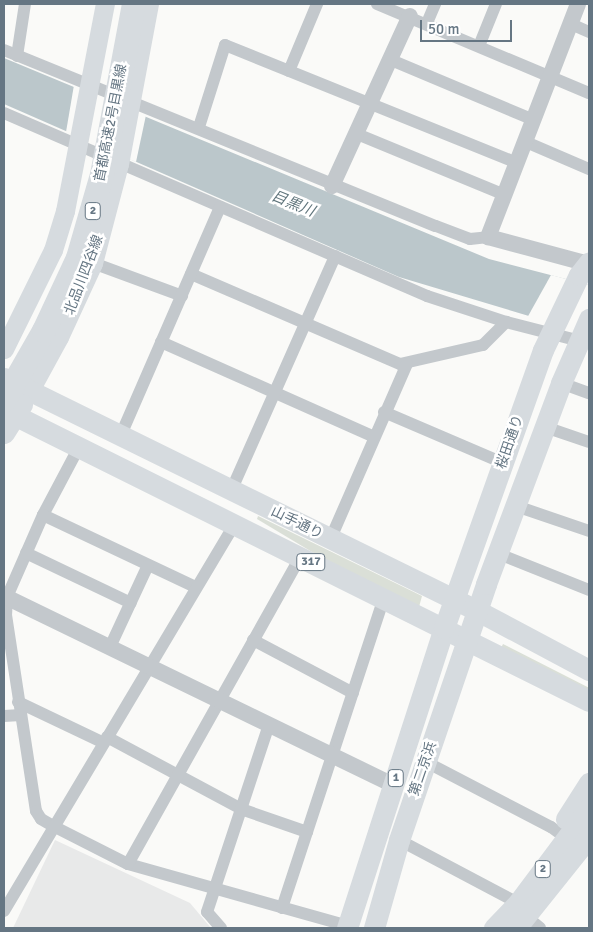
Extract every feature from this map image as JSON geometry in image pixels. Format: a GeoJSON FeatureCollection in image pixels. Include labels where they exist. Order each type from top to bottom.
{"type":"FeatureCollection","features":[{"type":"Feature","properties":{"kind":"highway","name":"首都高速2号目黒線"},"geometry":{"type":"LineString","coordinates":[[4,373],[32,325],[67,247],[89,167],[119,4]]}},
{"type":"Feature","properties":{"kind":"highway","name":"首都高速2号目黒線"},"geometry":{"type":"LineString","coordinates":[[7,415],[78,258],[102,175],[134,4]]}},
{"type":"Feature","properties":{"kind":"main road"},"geometry":{"type":"LineString","coordinates":[[4,349],[53,250],[65,211],[105,4]]}},
{"type":"Feature","properties":{"kind":"main road","name":"北品川四谷線"},"geometry":{"type":"LineString","coordinates":[[29,392],[59,337],[93,262],[119,160],[150,4]]}},
{"type":"Feature","properties":{"kind":"main road","name":"桜田通り"},"geometry":{"type":"LineString","coordinates":[[444,628],[549,333],[586,266]]}},
{"type":"Feature","properties":{"kind":"main road","name":"桜田通り"},"geometry":{"type":"LineString","coordinates":[[478,612],[561,383],[584,342],[589,319]]}},
{"type":"Feature","properties":{"kind":"main road","name":"山手通り"},"geometry":{"type":"LineString","coordinates":[[4,378],[120,437],[454,600],[589,670]]}},
{"type":"Feature","properties":{"kind":"main road"},"geometry":{"type":"LineString","coordinates":[[7,415],[29,392]]}},
{"type":"Feature","properties":{"kind":"main road","name":"山手通り"},"geometry":{"type":"LineString","coordinates":[[7,415],[235,523],[383,600],[467,639],[589,702]]}},
{"type":"Feature","properties":{"kind":"main road","name":"第二京浜"},"geometry":{"type":"LineString","coordinates":[[374,928],[399,840],[467,639],[478,612]]}},
{"type":"Feature","properties":{"kind":"main road","name":"第二京浜"},"geometry":{"type":"LineString","coordinates":[[347,927],[444,628]]}},
{"type":"Feature","properties":{"kind":"main road"},"geometry":{"type":"LineString","coordinates":[[566,838],[562,825],[589,783]]}},
{"type":"Feature","properties":{"kind":"main road","name":"2"},"geometry":{"type":"LineString","coordinates":[[525,919],[566,838],[589,808]]}},
{"type":"Feature","properties":{"kind":"main road","name":"2"},"geometry":{"type":"LineString","coordinates":[[494,928],[525,919],[589,837]]}},
{"type":"Feature","properties":{"kind":"street"},"geometry":{"type":"LineString","coordinates":[[17,56],[25,4]]}},
{"type":"Feature","properties":{"kind":"street"},"geometry":{"type":"LineString","coordinates":[[289,71],[317,4]]}},
{"type":"Feature","properties":{"kind":"street"},"geometry":{"type":"LineString","coordinates":[[377,4],[427,23],[589,93]]}},
{"type":"Feature","properties":{"kind":"street"},"geometry":{"type":"LineString","coordinates":[[427,23],[435,4]]}},
{"type":"Feature","properties":{"kind":"street"},"geometry":{"type":"LineString","coordinates":[[479,46],[496,4]]}},
{"type":"Feature","properties":{"kind":"street"},"geometry":{"type":"LineString","coordinates":[[488,237],[578,4]]}},
{"type":"Feature","properties":{"kind":"street"},"geometry":{"type":"LineString","coordinates":[[332,186],[372,104],[410,16]]}},
{"type":"Feature","properties":{"kind":"street"},"geometry":{"type":"LineString","coordinates":[[571,24],[589,32]]}},
{"type":"Feature","properties":{"kind":"street"},"geometry":{"type":"LineString","coordinates":[[199,127],[225,45],[517,163]]}},
{"type":"Feature","properties":{"kind":"street"},"geometry":{"type":"LineString","coordinates":[[4,50],[89,88],[199,127],[332,186],[470,239],[488,237],[586,266]]}},
{"type":"Feature","properties":{"kind":"street"},"geometry":{"type":"LineString","coordinates":[[391,60],[534,120]]}},
{"type":"Feature","properties":{"kind":"street"},"geometry":{"type":"LineString","coordinates":[[4,113],[79,142],[220,207],[427,296],[506,322],[584,342]]}},
{"type":"Feature","properties":{"kind":"street"},"geometry":{"type":"LineString","coordinates":[[357,134],[505,195]]}},
{"type":"Feature","properties":{"kind":"street"},"geometry":{"type":"LineString","coordinates":[[526,142],[589,169]]}},
{"type":"Feature","properties":{"kind":"street"},"geometry":{"type":"LineString","coordinates":[[120,437],[220,207]]}},
{"type":"Feature","properties":{"kind":"street"},"geometry":{"type":"LineString","coordinates":[[231,491],[335,256]]}},
{"type":"Feature","properties":{"kind":"street"},"geometry":{"type":"LineString","coordinates":[[93,262],[182,296]]}},
{"type":"Feature","properties":{"kind":"street"},"geometry":{"type":"LineString","coordinates":[[191,274],[400,364],[407,364],[483,345],[506,322]]}},
{"type":"Feature","properties":{"kind":"street"},"geometry":{"type":"LineString","coordinates":[[161,342],[374,438]]}},
{"type":"Feature","properties":{"kind":"street"},"geometry":{"type":"LineString","coordinates":[[330,540],[384,412],[407,364]]}},
{"type":"Feature","properties":{"kind":"street"},"geometry":{"type":"LineString","coordinates":[[561,383],[589,393]]}},
{"type":"Feature","properties":{"kind":"street"},"geometry":{"type":"LineString","coordinates":[[384,412],[503,463]]}},
{"type":"Feature","properties":{"kind":"street"},"geometry":{"type":"LineString","coordinates":[[545,427],[589,442]]}},
{"type":"Feature","properties":{"kind":"street"},"geometry":{"type":"LineString","coordinates":[[78,447],[43,515],[5,596],[6,615],[36,811],[41,819],[55,828],[128,864],[347,927]]}},
{"type":"Feature","properties":{"kind":"street"},"geometry":{"type":"LineString","coordinates":[[516,506],[589,532]]}},
{"type":"Feature","properties":{"kind":"street"},"geometry":{"type":"LineString","coordinates":[[43,515],[195,587]]}},
{"type":"Feature","properties":{"kind":"street"},"geometry":{"type":"LineString","coordinates":[[4,911],[55,828],[195,587],[235,523]]}},
{"type":"Feature","properties":{"kind":"street"},"geometry":{"type":"LineString","coordinates":[[26,553],[131,603]]}},
{"type":"Feature","properties":{"kind":"street"},"geometry":{"type":"LineString","coordinates":[[499,554],[589,590]]}},
{"type":"Feature","properties":{"kind":"street"},"geometry":{"type":"LineString","coordinates":[[128,864],[180,775],[301,556]]}},
{"type":"Feature","properties":{"kind":"street"},"geometry":{"type":"LineString","coordinates":[[110,647],[148,565]]}},
{"type":"Feature","properties":{"kind":"street"},"geometry":{"type":"LineString","coordinates":[[5,596],[394,785]]}},
{"type":"Feature","properties":{"kind":"street"},"geometry":{"type":"LineString","coordinates":[[282,908],[383,600]]}},
{"type":"Feature","properties":{"kind":"street"},"geometry":{"type":"LineString","coordinates":[[253,640],[353,693]]}},
{"type":"Feature","properties":{"kind":"street"},"geometry":{"type":"LineString","coordinates":[[4,716],[20,709],[105,740],[180,775],[241,809],[307,832]]}},
{"type":"Feature","properties":{"kind":"street"},"geometry":{"type":"LineString","coordinates":[[221,928],[207,912],[269,724]]}},
{"type":"Feature","properties":{"kind":"street"},"geometry":{"type":"LineString","coordinates":[[426,762],[552,827],[566,838]]}},
{"type":"Feature","properties":{"kind":"street"},"geometry":{"type":"LineString","coordinates":[[399,840],[525,919]]}},
{"type":"Feature","properties":{"kind":"shaded area"},"geometry":{"type":"Polygon","coordinates":[[[258,516],[422,596],[419,607],[347,573],[257,519],[258,516]]]}},
{"type":"Feature","properties":{"kind":"shaded area"},"geometry":{"type":"Polygon","coordinates":[[[503,644],[589,688],[588,692],[501,648],[503,644]]]}},
{"type":"Feature","properties":{"kind":"shaded area"},"geometry":{"type":"Polygon","coordinates":[[[55,840],[190,903],[211,928],[13,928],[55,840]]]}},
{"type":"Feature","properties":{"kind":"water","name":"目黒川"},"geometry":{"type":"Polygon","coordinates":[[[4,58],[489,259],[589,285],[589,334],[399,277],[4,104],[4,58]]]}},
{"type":"Feature","properties":{"kind":"pier"},"geometry":{"type":"Polygon","coordinates":[[[74,85],[146,115],[136,162],[66,132],[74,85]]]}},
{"type":"Feature","properties":{"kind":"pier"},"geometry":{"type":"Polygon","coordinates":[[[551,275],[589,285],[589,334],[527,318],[551,275]]]}}]}
